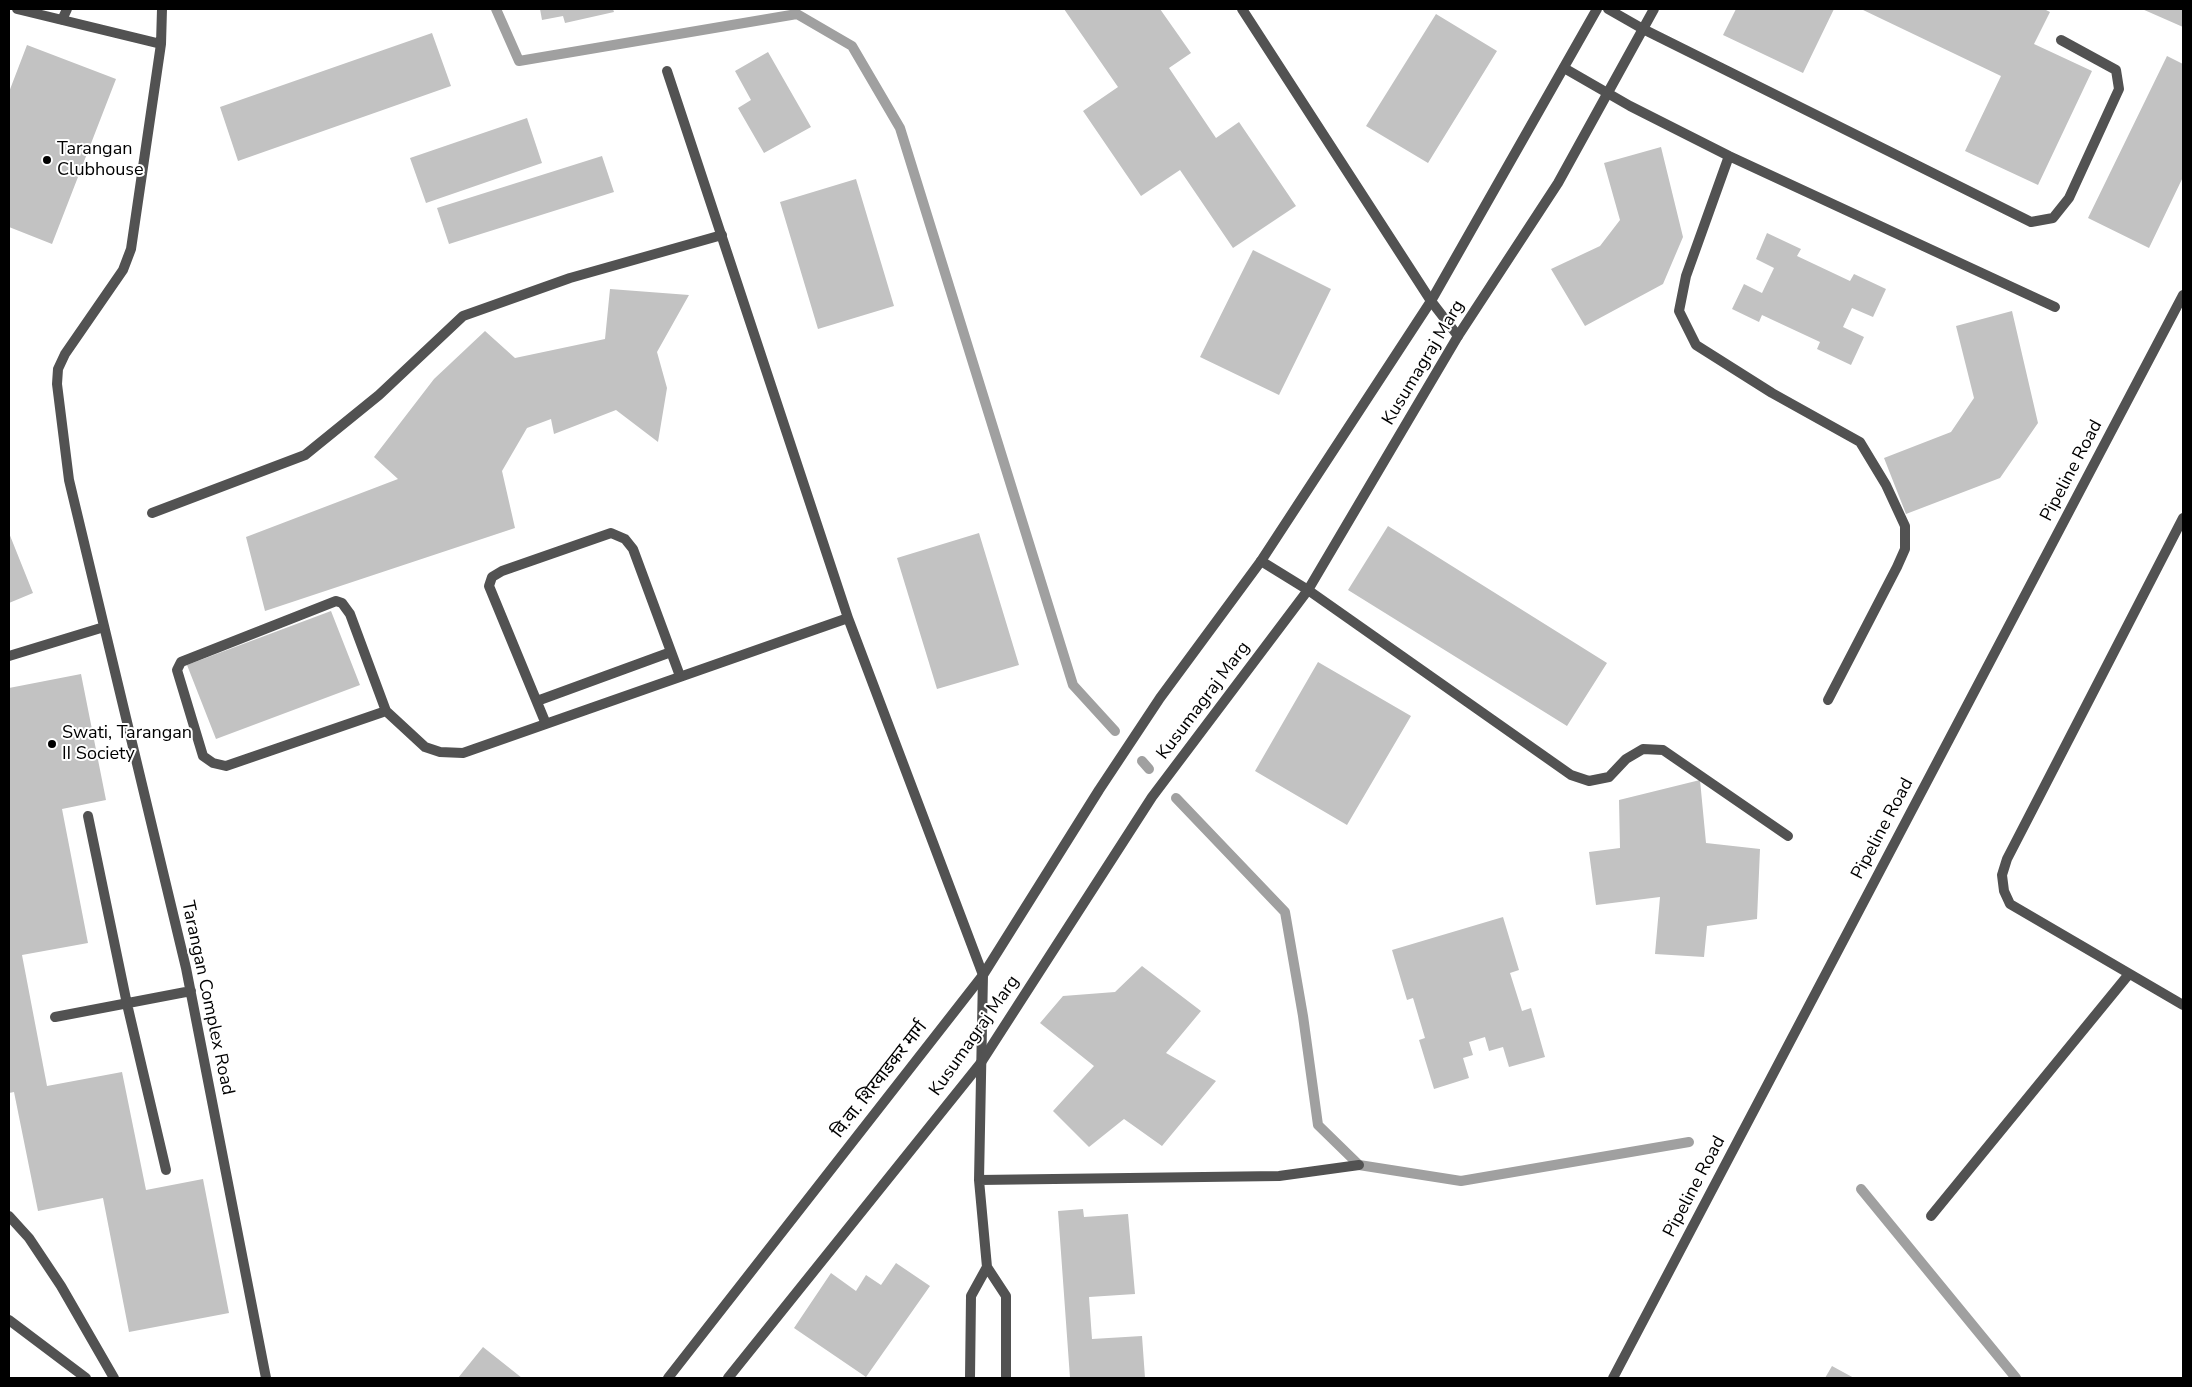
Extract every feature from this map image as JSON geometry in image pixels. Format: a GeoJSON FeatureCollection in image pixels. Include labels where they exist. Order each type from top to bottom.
{"type":"FeatureCollection","features":[{"type":"Feature","properties":{"kind":"street"},"geometry":{"type":"LineString","coordinates":[[17,9],[161,44]]}},
{"type":"Feature","properties":{"kind":"street"},"geometry":{"type":"LineString","coordinates":[[62,20],[67,9]]}},
{"type":"Feature","properties":{"kind":"street","name":"Tarangan Complex Road"},"geometry":{"type":"LineString","coordinates":[[162,9],[161,44],[128,261],[64,354],[58,369],[57,384],[69,480],[191,991],[266,1378]]}},
{"type":"Feature","properties":{"kind":"street"},"geometry":{"type":"LineString","coordinates":[[1242,9],[1430,301],[1458,336]]}},
{"type":"Feature","properties":{"kind":"street","name":"Kusumagraj Marg"},"geometry":{"type":"LineString","coordinates":[[1099,790],[1160,698],[1261,561],[1430,301],[1597,9]]}},
{"type":"Feature","properties":{"kind":"street"},"geometry":{"type":"LineString","coordinates":[[1608,9],[1643,29],[2031,222],[2052,218],[2069,198],[2119,89],[2116,70],[2061,40]]}},
{"type":"Feature","properties":{"kind":"street","name":"Kusumagraj Marg"},"geometry":{"type":"LineString","coordinates":[[728,1378],[980,1064],[1152,797],[1308,590],[1458,336],[1558,183],[1654,9]]}},
{"type":"Feature","properties":{"kind":"street"},"geometry":{"type":"LineString","coordinates":[[1564,68],[1729,156],[2055,307]]}},
{"type":"Feature","properties":{"kind":"street"},"geometry":{"type":"LineString","coordinates":[[667,71],[848,618],[983,975],[979,1180],[987,1267],[1006,1296],[1006,1378]]}},
{"type":"Feature","properties":{"kind":"street"},"geometry":{"type":"LineString","coordinates":[[1729,156],[1686,276],[1679,312],[1696,345],[1772,393],[1860,442],[1886,485],[1905,526],[1904,549],[1897,567],[1828,700]]}},
{"type":"Feature","properties":{"kind":"street"},"geometry":{"type":"LineString","coordinates":[[152,513],[305,455],[380,395],[463,316],[570,278],[722,235]]}},
{"type":"Feature","properties":{"kind":"street","name":"Pipeline Road"},"geometry":{"type":"LineString","coordinates":[[1613,1378],[2183,295]]}},
{"type":"Feature","properties":{"kind":"street"},"geometry":{"type":"LineString","coordinates":[[2183,518],[2007,859],[2002,875],[2004,891],[2010,904],[2183,1005]]}},
{"type":"Feature","properties":{"kind":"street"},"geometry":{"type":"LineString","coordinates":[[546,724],[489,586],[492,577],[502,571],[611,533],[625,539],[633,549],[680,676]]}},
{"type":"Feature","properties":{"kind":"street"},"geometry":{"type":"LineString","coordinates":[[1261,561],[1308,590],[1571,775],[1589,781],[1609,776],[1626,759],[1643,749],[1663,750],[1788,836]]}},
{"type":"Feature","properties":{"kind":"street"},"geometry":{"type":"LineString","coordinates":[[386,711],[226,766],[213,763],[203,756],[177,670],[181,662],[336,601],[342,603],[350,614],[386,711],[425,747],[440,752],[463,753],[848,618]]}},
{"type":"Feature","properties":{"kind":"street"},"geometry":{"type":"LineString","coordinates":[[9,656],[104,627]]}},
{"type":"Feature","properties":{"kind":"street"},"geometry":{"type":"LineString","coordinates":[[537,701],[671,652]]}},
{"type":"Feature","properties":{"kind":"street","name":"वि.वा. शिरवाडकर मार्ग"},"geometry":{"type":"LineString","coordinates":[[668,1378],[983,975],[1099,790]]}},
{"type":"Feature","properties":{"kind":"street"},"geometry":{"type":"LineString","coordinates":[[88,816],[127,1004],[166,1170]]}},
{"type":"Feature","properties":{"kind":"street"},"geometry":{"type":"LineString","coordinates":[[1931,1216],[2129,974]]}},
{"type":"Feature","properties":{"kind":"street"},"geometry":{"type":"LineString","coordinates":[[55,1017],[191,991]]}},
{"type":"Feature","properties":{"kind":"street"},"geometry":{"type":"LineString","coordinates":[[979,1180],[1278,1176],[1359,1165]]}},
{"type":"Feature","properties":{"kind":"street"},"geometry":{"type":"LineString","coordinates":[[9,1216],[29,1238],[61,1286],[114,1378]]}},
{"type":"Feature","properties":{"kind":"street"},"geometry":{"type":"LineString","coordinates":[[970,1378],[971,1296],[987,1267]]}},
{"type":"Feature","properties":{"kind":"street"},"geometry":{"type":"LineString","coordinates":[[9,1320],[86,1378]]}},
{"type":"Feature","properties":{"kind":"building"},"geometry":{"type":"Polygon","coordinates":[[[540,9],[613,9],[614,12],[565,23],[563,16],[542,20],[540,9]]]}},
{"type":"Feature","properties":{"kind":"building"},"geometry":{"type":"Polygon","coordinates":[[[1064,9],[1160,9],[1191,53],[1169,68],[1216,138],[1239,122],[1296,206],[1233,248],[1180,170],[1141,196],[1083,111],[1118,87],[1064,9]]]}},
{"type":"Feature","properties":{"kind":"building"},"geometry":{"type":"Polygon","coordinates":[[[1736,9],[1834,9],[1803,73],[1723,35],[1736,9]]]}},
{"type":"Feature","properties":{"kind":"building"},"geometry":{"type":"Polygon","coordinates":[[[1861,9],[2044,9],[2050,12],[2034,44],[2092,71],[2038,185],[1965,151],[2001,76],[1861,9]]]}},
{"type":"Feature","properties":{"kind":"building"},"geometry":{"type":"Polygon","coordinates":[[[2142,9],[2183,9],[2183,27],[2142,9]]]}},
{"type":"Feature","properties":{"kind":"building"},"geometry":{"type":"Polygon","coordinates":[[[1436,14],[1497,51],[1428,163],[1366,126],[1436,14]]]}},
{"type":"Feature","properties":{"kind":"building"},"geometry":{"type":"Polygon","coordinates":[[[432,33],[451,86],[238,161],[220,107],[432,33]]]}},
{"type":"Feature","properties":{"kind":"building","name":"Tarangan Clubhouse"},"geometry":{"type":"Polygon","coordinates":[[[27,45],[116,79],[52,244],[9,227],[9,92],[27,45]]]}},
{"type":"Feature","properties":{"kind":"building"},"geometry":{"type":"Polygon","coordinates":[[[768,52],[811,127],[764,153],[738,108],[751,100],[735,71],[768,52]]]}},
{"type":"Feature","properties":{"kind":"building"},"geometry":{"type":"Polygon","coordinates":[[[2167,56],[2183,64],[2183,177],[2149,248],[2088,218],[2167,56]]]}},
{"type":"Feature","properties":{"kind":"building"},"geometry":{"type":"Polygon","coordinates":[[[527,118],[542,163],[426,203],[410,158],[527,118]]]}},
{"type":"Feature","properties":{"kind":"building"},"geometry":{"type":"Polygon","coordinates":[[[1661,147],[1683,237],[1663,284],[1585,326],[1551,269],[1600,246],[1620,220],[1604,163],[1661,147]]]}},
{"type":"Feature","properties":{"kind":"building"},"geometry":{"type":"Polygon","coordinates":[[[602,156],[614,192],[449,244],[437,208],[602,156]]]}},
{"type":"Feature","properties":{"kind":"building"},"geometry":{"type":"Polygon","coordinates":[[[856,179],[894,306],[818,329],[780,202],[856,179]]]}},
{"type":"Feature","properties":{"kind":"building"},"geometry":{"type":"Polygon","coordinates":[[[1767,233],[1801,249],[1797,256],[1850,281],[1854,274],[1886,289],[1873,317],[1852,308],[1843,327],[1864,337],[1851,365],[1817,349],[1820,342],[1762,315],[1759,322],[1732,309],[1744,284],[1762,293],[1774,268],[1756,259],[1767,233]]]}},
{"type":"Feature","properties":{"kind":"building"},"geometry":{"type":"Polygon","coordinates":[[[1253,250],[1331,289],[1279,395],[1200,357],[1253,250]]]}},
{"type":"Feature","properties":{"kind":"building"},"geometry":{"type":"Polygon","coordinates":[[[610,289],[689,295],[657,352],[667,388],[658,442],[616,410],[554,434],[551,419],[527,428],[502,471],[515,528],[265,611],[246,537],[398,479],[374,457],[434,379],[485,331],[515,358],[605,339],[610,289]]]}},
{"type":"Feature","properties":{"kind":"building"},"geometry":{"type":"Polygon","coordinates":[[[2012,311],[2038,423],[2000,478],[1906,514],[1884,458],[1951,432],[1974,398],[1956,326],[2012,311]]]}},
{"type":"Feature","properties":{"kind":"building"},"geometry":{"type":"Polygon","coordinates":[[[1388,526],[1607,663],[1567,726],[1348,590],[1388,526]]]}},
{"type":"Feature","properties":{"kind":"building"},"geometry":{"type":"Polygon","coordinates":[[[9,533],[33,593],[9,603],[9,533]]]}},
{"type":"Feature","properties":{"kind":"building"},"geometry":{"type":"Polygon","coordinates":[[[979,533],[1019,665],[937,689],[897,558],[979,533]]]}},
{"type":"Feature","properties":{"kind":"building"},"geometry":{"type":"Polygon","coordinates":[[[331,611],[360,685],[216,739],[187,665],[331,611]]]}},
{"type":"Feature","properties":{"kind":"building"},"geometry":{"type":"Polygon","coordinates":[[[1318,662],[1411,716],[1347,825],[1255,771],[1318,662]]]}},
{"type":"Feature","properties":{"kind":"building"},"geometry":{"type":"Polygon","coordinates":[[[81,674],[106,800],[62,809],[88,943],[22,955],[47,1086],[122,1072],[146,1190],[203,1179],[229,1313],[129,1332],[103,1198],[38,1211],[14,1092],[9,1093],[9,688],[81,674]]]}},
{"type":"Feature","properties":{"kind":"building"},"geometry":{"type":"Polygon","coordinates":[[[1700,780],[1706,843],[1760,849],[1757,919],[1707,926],[1704,957],[1655,954],[1660,897],[1596,905],[1589,852],[1620,848],[1619,800],[1700,780]]]}},
{"type":"Feature","properties":{"kind":"building"},"geometry":{"type":"Polygon","coordinates":[[[1503,917],[1519,970],[1510,973],[1522,1011],[1531,1008],[1545,1057],[1509,1067],[1503,1047],[1489,1051],[1485,1037],[1469,1042],[1473,1055],[1463,1058],[1469,1078],[1434,1089],[1419,1040],[1425,1038],[1413,998],[1407,1000],[1392,950],[1503,917]]]}},
{"type":"Feature","properties":{"kind":"building"},"geometry":{"type":"Polygon","coordinates":[[[1142,966],[1201,1011],[1166,1053],[1216,1081],[1162,1146],[1124,1119],[1089,1147],[1053,1111],[1094,1066],[1040,1023],[1063,996],[1115,992],[1142,966]]]}},
{"type":"Feature","properties":{"kind":"building"},"geometry":{"type":"Polygon","coordinates":[[[1083,1209],[1084,1217],[1128,1214],[1135,1294],[1089,1297],[1092,1339],[1142,1336],[1145,1378],[1070,1378],[1058,1211],[1083,1209]]]}},
{"type":"Feature","properties":{"kind":"building"},"geometry":{"type":"Polygon","coordinates":[[[896,1263],[930,1286],[866,1377],[794,1328],[831,1273],[856,1291],[866,1275],[881,1285],[896,1263]]]}},
{"type":"Feature","properties":{"kind":"building"},"geometry":{"type":"Polygon","coordinates":[[[483,1347],[522,1378],[458,1378],[483,1347]]]}},
{"type":"Feature","properties":{"kind":"building"},"geometry":{"type":"Polygon","coordinates":[[[1832,1366],[1854,1378],[1825,1378],[1832,1366]]]}},
{"type":"Feature","properties":{"kind":"waterway"},"geometry":{"type":"LineString","coordinates":[[496,9],[519,61],[797,14],[852,46],[900,128],[1073,685],[1115,731]]}},
{"type":"Feature","properties":{"kind":"waterway"},"geometry":{"type":"LineString","coordinates":[[1142,761],[1149,769]]}},
{"type":"Feature","properties":{"kind":"waterway"},"geometry":{"type":"LineString","coordinates":[[1176,798],[1285,912],[1303,1016],[1318,1125],[1359,1165],[1461,1181],[1689,1142]]}},
{"type":"Feature","properties":{"kind":"waterway"},"geometry":{"type":"LineString","coordinates":[[1861,1189],[2016,1378]]}},
{"type":"Feature","properties":{"kind":"place","name":"Tarangan Clubhouse"},"geometry":{"type":"Point","coordinates":[47,160]}},
{"type":"Feature","properties":{"kind":"place","name":"Swati, Tarangan II Society"},"geometry":{"type":"Point","coordinates":[52,744]}}]}
